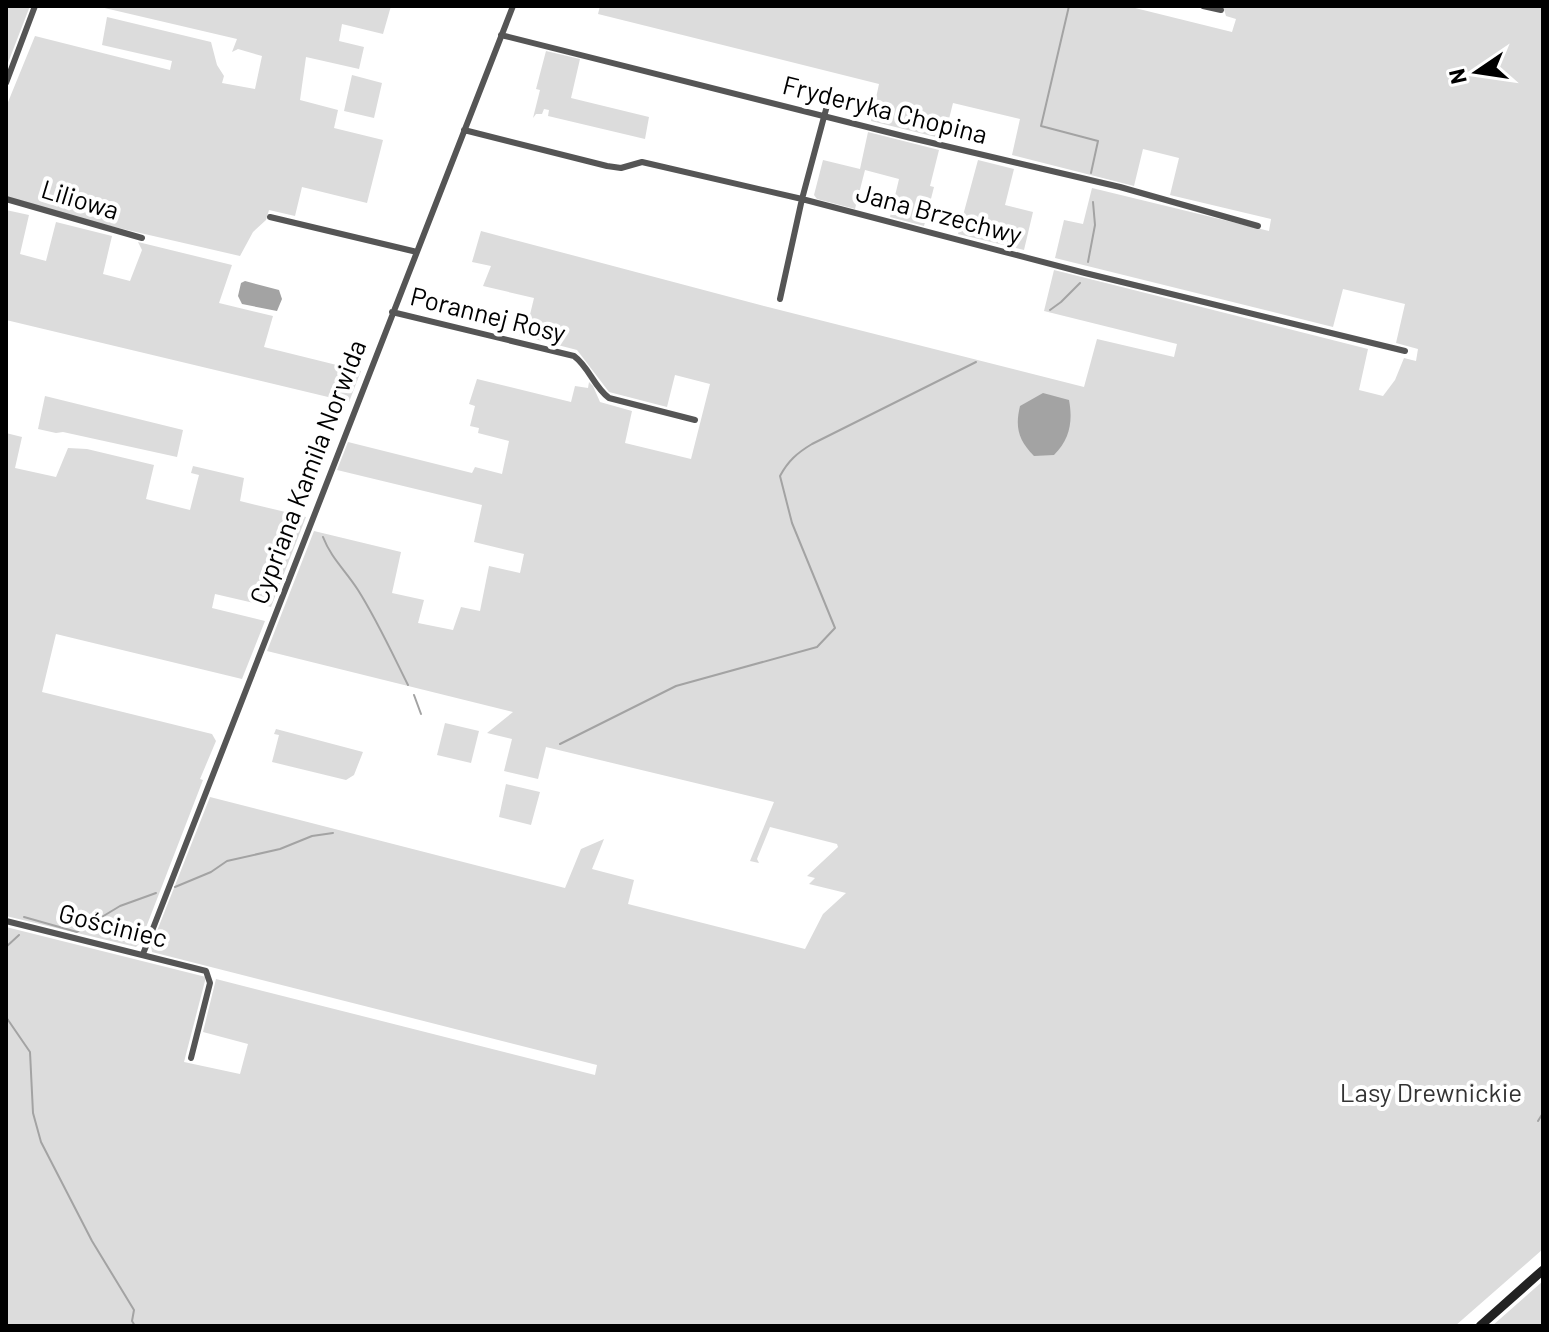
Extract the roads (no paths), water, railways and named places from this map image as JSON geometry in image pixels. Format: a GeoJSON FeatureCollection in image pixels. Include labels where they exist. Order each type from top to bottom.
{"type":"FeatureCollection","features":[{"type":"Feature","properties":{"kind":"main road"},"geometry":{"type":"LineString","coordinates":[[1480,1326],[1543,1270]]}},
{"type":"Feature","properties":{"kind":"street"},"geometry":{"type":"LineString","coordinates":[[6,83],[35,6]]}},
{"type":"Feature","properties":{"kind":"street","name":"Cypriana Kamila Norwida"},"geometry":{"type":"LineString","coordinates":[[143,954],[513,6]]}},
{"type":"Feature","properties":{"kind":"street"},"geometry":{"type":"LineString","coordinates":[[1203,6],[1221,10]]}},
{"type":"Feature","properties":{"kind":"street","name":"Fryderyka Chopina"},"geometry":{"type":"LineString","coordinates":[[501,35],[1120,187],[1258,226]]}},
{"type":"Feature","properties":{"kind":"street"},"geometry":{"type":"LineString","coordinates":[[780,299],[802,199],[832,87]]}},
{"type":"Feature","properties":{"kind":"street","name":"Jana Brzechwy"},"geometry":{"type":"LineString","coordinates":[[464,130],[607,166],[621,168],[642,162],[802,199],[1085,273],[1405,351]]}},
{"type":"Feature","properties":{"kind":"street","name":"Liliowa"},"geometry":{"type":"LineString","coordinates":[[6,199],[142,238]]}},
{"type":"Feature","properties":{"kind":"street"},"geometry":{"type":"LineString","coordinates":[[270,217],[417,252]]}},
{"type":"Feature","properties":{"kind":"street","name":"Porannej Rosy"},"geometry":{"type":"LineString","coordinates":[[392,312],[574,356],[609,398],[695,420]]}},
{"type":"Feature","properties":{"kind":"street","name":"Gościniec"},"geometry":{"type":"LineString","coordinates":[[6,921],[143,954],[209,974],[210,983],[191,1058]]}},
{"type":"Feature","properties":{"kind":"waterway"},"geometry":{"type":"LineString","coordinates":[[1069,6],[1041,126],[1098,141],[1091,173]]}},
{"type":"Feature","properties":{"kind":"waterway"},"geometry":{"type":"LineString","coordinates":[[1088,262],[1095,225],[1093,202]]}},
{"type":"Feature","properties":{"kind":"waterway"},"geometry":{"type":"LineString","coordinates":[[1050,310],[1080,283]]}},
{"type":"Feature","properties":{"kind":"waterway"},"geometry":{"type":"LineString","coordinates":[[560,744],[676,686],[817,647],[835,628],[792,523],[780,476],[793,458],[812,444],[976,362]]}},
{"type":"Feature","properties":{"kind":"waterway"},"geometry":{"type":"LineString","coordinates":[[323,537],[365,601],[408,685]]}},
{"type":"Feature","properties":{"kind":"waterway"},"geometry":{"type":"LineString","coordinates":[[414,695],[421,714]]}},
{"type":"Feature","properties":{"kind":"waterway"},"geometry":{"type":"LineString","coordinates":[[175,887],[211,872],[227,861],[280,849],[312,836],[333,833]]}},
{"type":"Feature","properties":{"kind":"waterway"},"geometry":{"type":"LineString","coordinates":[[24,917],[77,932],[120,906],[156,893]]}},
{"type":"Feature","properties":{"kind":"waterway"},"geometry":{"type":"LineString","coordinates":[[6,947],[19,935]]}},
{"type":"Feature","properties":{"kind":"waterway"},"geometry":{"type":"LineString","coordinates":[[6,1017],[30,1052],[33,1113],[41,1142],[92,1241],[134,1310],[132,1321],[135,1326]]}},
{"type":"Feature","properties":{"kind":"waterway"},"geometry":{"type":"LineString","coordinates":[[1538,1121],[1543,1113]]}},
{"type":"Feature","properties":{"kind":"park label","name":"Lasy Drewnickie"},"geometry":{"type":"Point","coordinates":[1431,1093]}}]}
